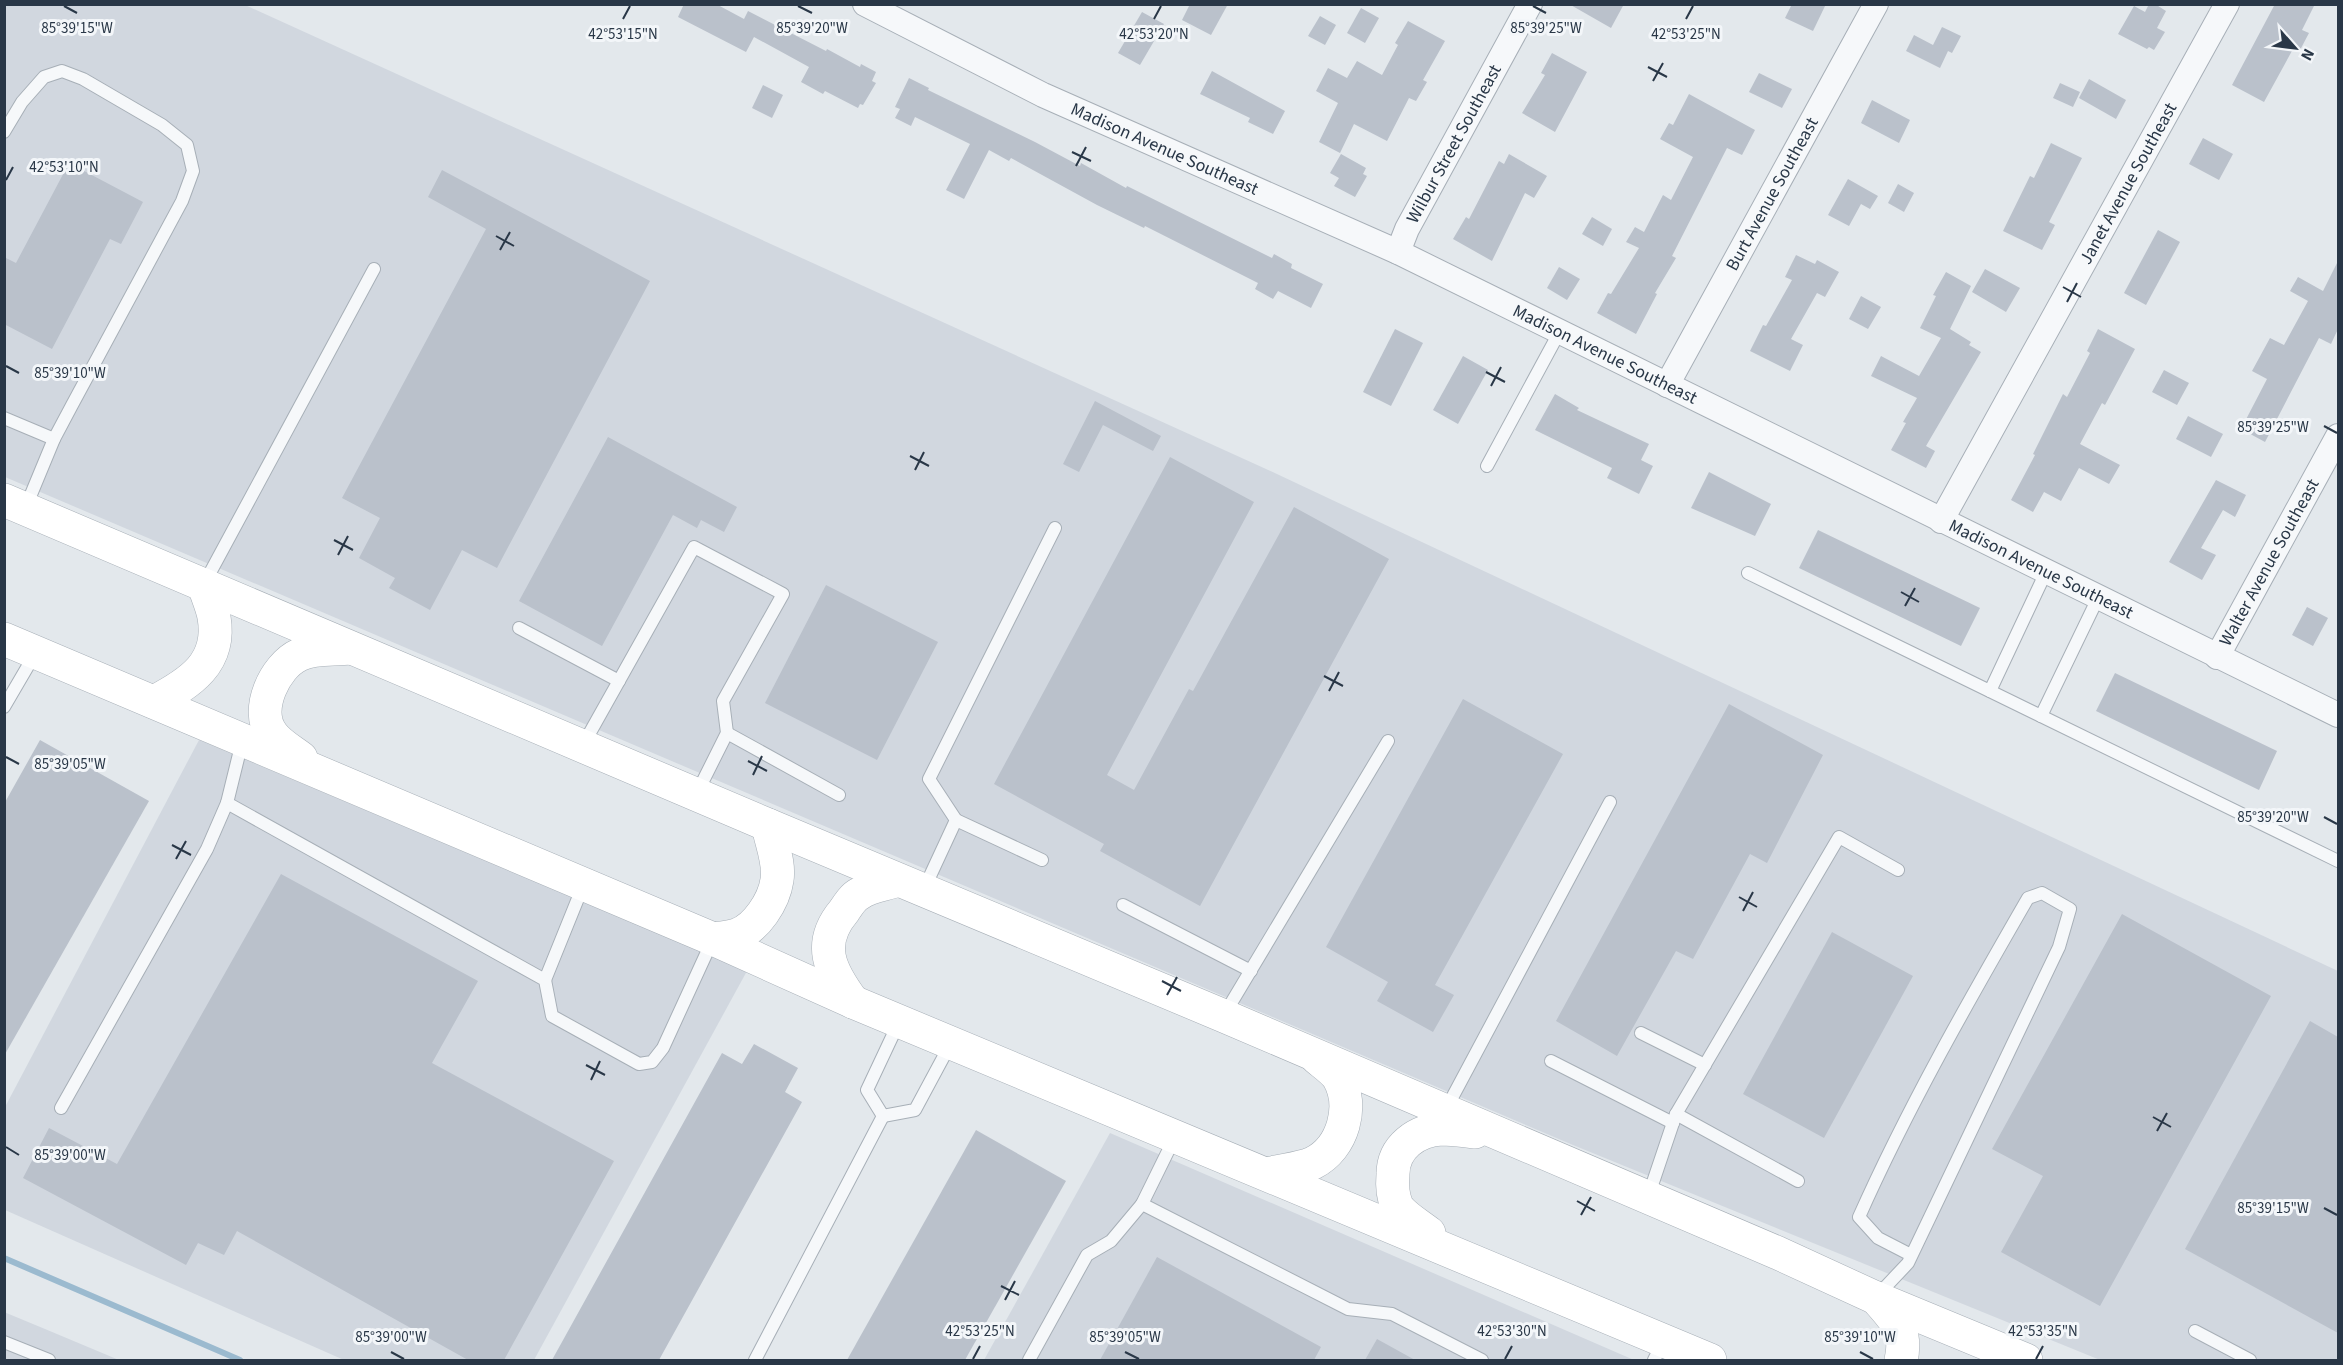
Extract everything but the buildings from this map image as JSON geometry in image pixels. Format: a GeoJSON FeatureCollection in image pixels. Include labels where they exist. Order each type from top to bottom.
{"type":"FeatureCollection","features":[{"type":"Feature","properties":{"kind":"street","name":"Madison Avenue Southeast"},"geometry":{"type":"LineString","coordinates":[[865,4],[1043,95],[1398,252],[2338,715]]}},
{"type":"Feature","properties":{"kind":"street","name":"Wilbur Street Southeast"},"geometry":{"type":"LineString","coordinates":[[1398,252],[1407,229],[1530,4]]}},
{"type":"Feature","properties":{"kind":"street","name":"Burt Avenue Southeast"},"geometry":{"type":"LineString","coordinates":[[1667,385],[1876,4]]}},
{"type":"Feature","properties":{"kind":"street","name":"Janet Avenue Southeast"},"geometry":{"type":"LineString","coordinates":[[1941,521],[2227,4]]}},
{"type":"Feature","properties":{"kind":"street","name":"Walter Avenue Southeast"},"geometry":{"type":"LineString","coordinates":[[2217,657],[2338,436]]}},
{"type":"Feature","properties":{"kind":"street"},"geometry":{"type":"LineString","coordinates":[[15,504],[768,825],[1224,1016],[1876,1298],[2026,1360]]}},
{"type":"Feature","properties":{"kind":"street"},"geometry":{"type":"LineString","coordinates":[[154,702],[186,685],[204,667],[212,648],[215,630],[204,585]]}},
{"type":"Feature","properties":{"kind":"street"},"geometry":{"type":"LineString","coordinates":[[4,639],[713,939],[853,1002],[1454,1254],[1659,1351],[1710,1360]]}},
{"type":"Feature","properties":{"kind":"street"},"geometry":{"type":"LineString","coordinates":[[323,775],[271,734],[266,719],[266,700],[273,682],[288,661],[315,650],[354,648]]}},
{"type":"Feature","properties":{"kind":"street"},"geometry":{"type":"LineString","coordinates":[[713,939],[738,935],[752,925],[772,896],[777,881],[776,863],[768,825]]}},
{"type":"Feature","properties":{"kind":"street"},"geometry":{"type":"LineString","coordinates":[[853,1002],[836,979],[831,965],[828,938],[836,920],[857,894],[911,885]]}},
{"type":"Feature","properties":{"kind":"street"},"geometry":{"type":"LineString","coordinates":[[1267,1174],[1313,1163],[1333,1147],[1344,1126],[1347,1107],[1344,1090],[1337,1075],[1313,1055]]}},
{"type":"Feature","properties":{"kind":"street"},"geometry":{"type":"LineString","coordinates":[[1454,1254],[1398,1208],[1392,1194],[1393,1167],[1398,1153],[1404,1144],[1421,1133],[1442,1129],[1501,1135]]}},
{"type":"Feature","properties":{"kind":"street"},"geometry":{"type":"LineString","coordinates":[[1876,1298],[1900,1326],[1903,1353],[1901,1360]]}},
{"type":"Feature","properties":{"kind":"lane"},"geometry":{"type":"LineString","coordinates":[[4,132],[22,102],[44,76],[62,71],[83,80],[162,124],[187,145],[193,171],[182,201],[54,439],[15,504]]}},
{"type":"Feature","properties":{"kind":"lane"},"geometry":{"type":"LineString","coordinates":[[204,585],[374,269]]}},
{"type":"Feature","properties":{"kind":"lane"},"geometry":{"type":"LineString","coordinates":[[1487,466],[1560,331]]}},
{"type":"Feature","properties":{"kind":"lane"},"geometry":{"type":"LineString","coordinates":[[4,418],[54,439]]}},
{"type":"Feature","properties":{"kind":"lane"},"geometry":{"type":"LineString","coordinates":[[1042,860],[956,820],[928,779],[1055,528]]}},
{"type":"Feature","properties":{"kind":"lane"},"geometry":{"type":"LineString","coordinates":[[582,746],[694,547],[783,594],[723,701],[727,733],[696,794]]}},
{"type":"Feature","properties":{"kind":"lane"},"geometry":{"type":"LineString","coordinates":[[1990,691],[2046,572]]}},
{"type":"Feature","properties":{"kind":"lane"},"geometry":{"type":"LineString","coordinates":[[1748,573],[2338,861]]}},
{"type":"Feature","properties":{"kind":"lane"},"geometry":{"type":"LineString","coordinates":[[2041,716],[2098,598]]}},
{"type":"Feature","properties":{"kind":"lane"},"geometry":{"type":"LineString","coordinates":[[519,628],[619,681]]}},
{"type":"Feature","properties":{"kind":"lane"},"geometry":{"type":"LineString","coordinates":[[4,707],[36,652]]}},
{"type":"Feature","properties":{"kind":"lane"},"geometry":{"type":"LineString","coordinates":[[727,733],[839,795]]}},
{"type":"Feature","properties":{"kind":"lane"},"geometry":{"type":"LineString","coordinates":[[61,1108],[207,849],[227,803],[243,741]]}},
{"type":"Feature","properties":{"kind":"lane"},"geometry":{"type":"LineString","coordinates":[[1224,1016],[1388,741]]}},
{"type":"Feature","properties":{"kind":"lane"},"geometry":{"type":"LineString","coordinates":[[1445,1111],[1610,802]]}},
{"type":"Feature","properties":{"kind":"lane"},"geometry":{"type":"LineString","coordinates":[[227,803],[545,980]]}},
{"type":"Feature","properties":{"kind":"lane"},"geometry":{"type":"LineString","coordinates":[[911,885],[956,820]]}},
{"type":"Feature","properties":{"kind":"lane"},"geometry":{"type":"LineString","coordinates":[[1648,1198],[1675,1118],[1839,837],[1898,870]]}},
{"type":"Feature","properties":{"kind":"lane"},"geometry":{"type":"LineString","coordinates":[[583,885],[545,980],[552,1016],[639,1064],[652,1062],[663,1048],[713,939]]}},
{"type":"Feature","properties":{"kind":"lane"},"geometry":{"type":"LineString","coordinates":[[1876,1298],[1908,1263],[2059,947],[2070,909],[2042,893],[2028,898],[1983,976],[1884,1161],[1859,1217],[1878,1238],[1911,1255]]}},
{"type":"Feature","properties":{"kind":"lane"},"geometry":{"type":"LineString","coordinates":[[1123,905],[1251,971]]}},
{"type":"Feature","properties":{"kind":"lane"},"geometry":{"type":"LineString","coordinates":[[883,1116],[867,1090],[899,1021]]}},
{"type":"Feature","properties":{"kind":"lane"},"geometry":{"type":"LineString","coordinates":[[1641,1032],[1705,1065]]}},
{"type":"Feature","properties":{"kind":"lane"},"geometry":{"type":"LineString","coordinates":[[883,1116],[915,1110],[951,1042]]}},
{"type":"Feature","properties":{"kind":"lane"},"geometry":{"type":"LineString","coordinates":[[1551,1061],[1675,1118],[1798,1181]]}},
{"type":"Feature","properties":{"kind":"lane"},"geometry":{"type":"LineString","coordinates":[[755,1360],[883,1116]]}},
{"type":"Feature","properties":{"kind":"lane"},"geometry":{"type":"LineString","coordinates":[[1029,1360],[1087,1255],[1111,1241],[1142,1204],[1176,1136]]}},
{"type":"Feature","properties":{"kind":"lane"},"geometry":{"type":"LineString","coordinates":[[1142,1204],[1348,1310],[1392,1314],[1482,1360]]}},
{"type":"Feature","properties":{"kind":"lane"},"geometry":{"type":"LineString","coordinates":[[2195,1331],[2250,1360]]}},
{"type":"Feature","properties":{"kind":"lane"},"geometry":{"type":"LineString","coordinates":[[5,1344],[49,1360]]}},
{"type":"Feature","properties":{"kind":"shaded area"},"geometry":{"type":"Polygon","coordinates":[[[5,5],[245,5],[1266,469],[2338,971],[2338,1360],[2100,1360],[1573,1145],[5,477],[5,5]]]}},
{"type":"Feature","properties":{"kind":"shaded area"},"geometry":{"type":"Polygon","coordinates":[[[199,740],[747,971],[534,1360],[344,1360],[5,1210],[5,1107],[199,740]]]}},
{"type":"Feature","properties":{"kind":"shaded area"},"geometry":{"type":"Polygon","coordinates":[[[1110,1133],[1634,1360],[984,1360],[1110,1133]]]}},
{"type":"Feature","properties":{"kind":"shaded area"},"geometry":{"type":"Polygon","coordinates":[[[4,1312],[45,1329],[119,1360],[5,1360],[4,1312]]]}},
{"type":"Feature","properties":{"kind":"waterway"},"geometry":{"type":"LineString","coordinates":[[4,1258],[240,1360]]}}]}
